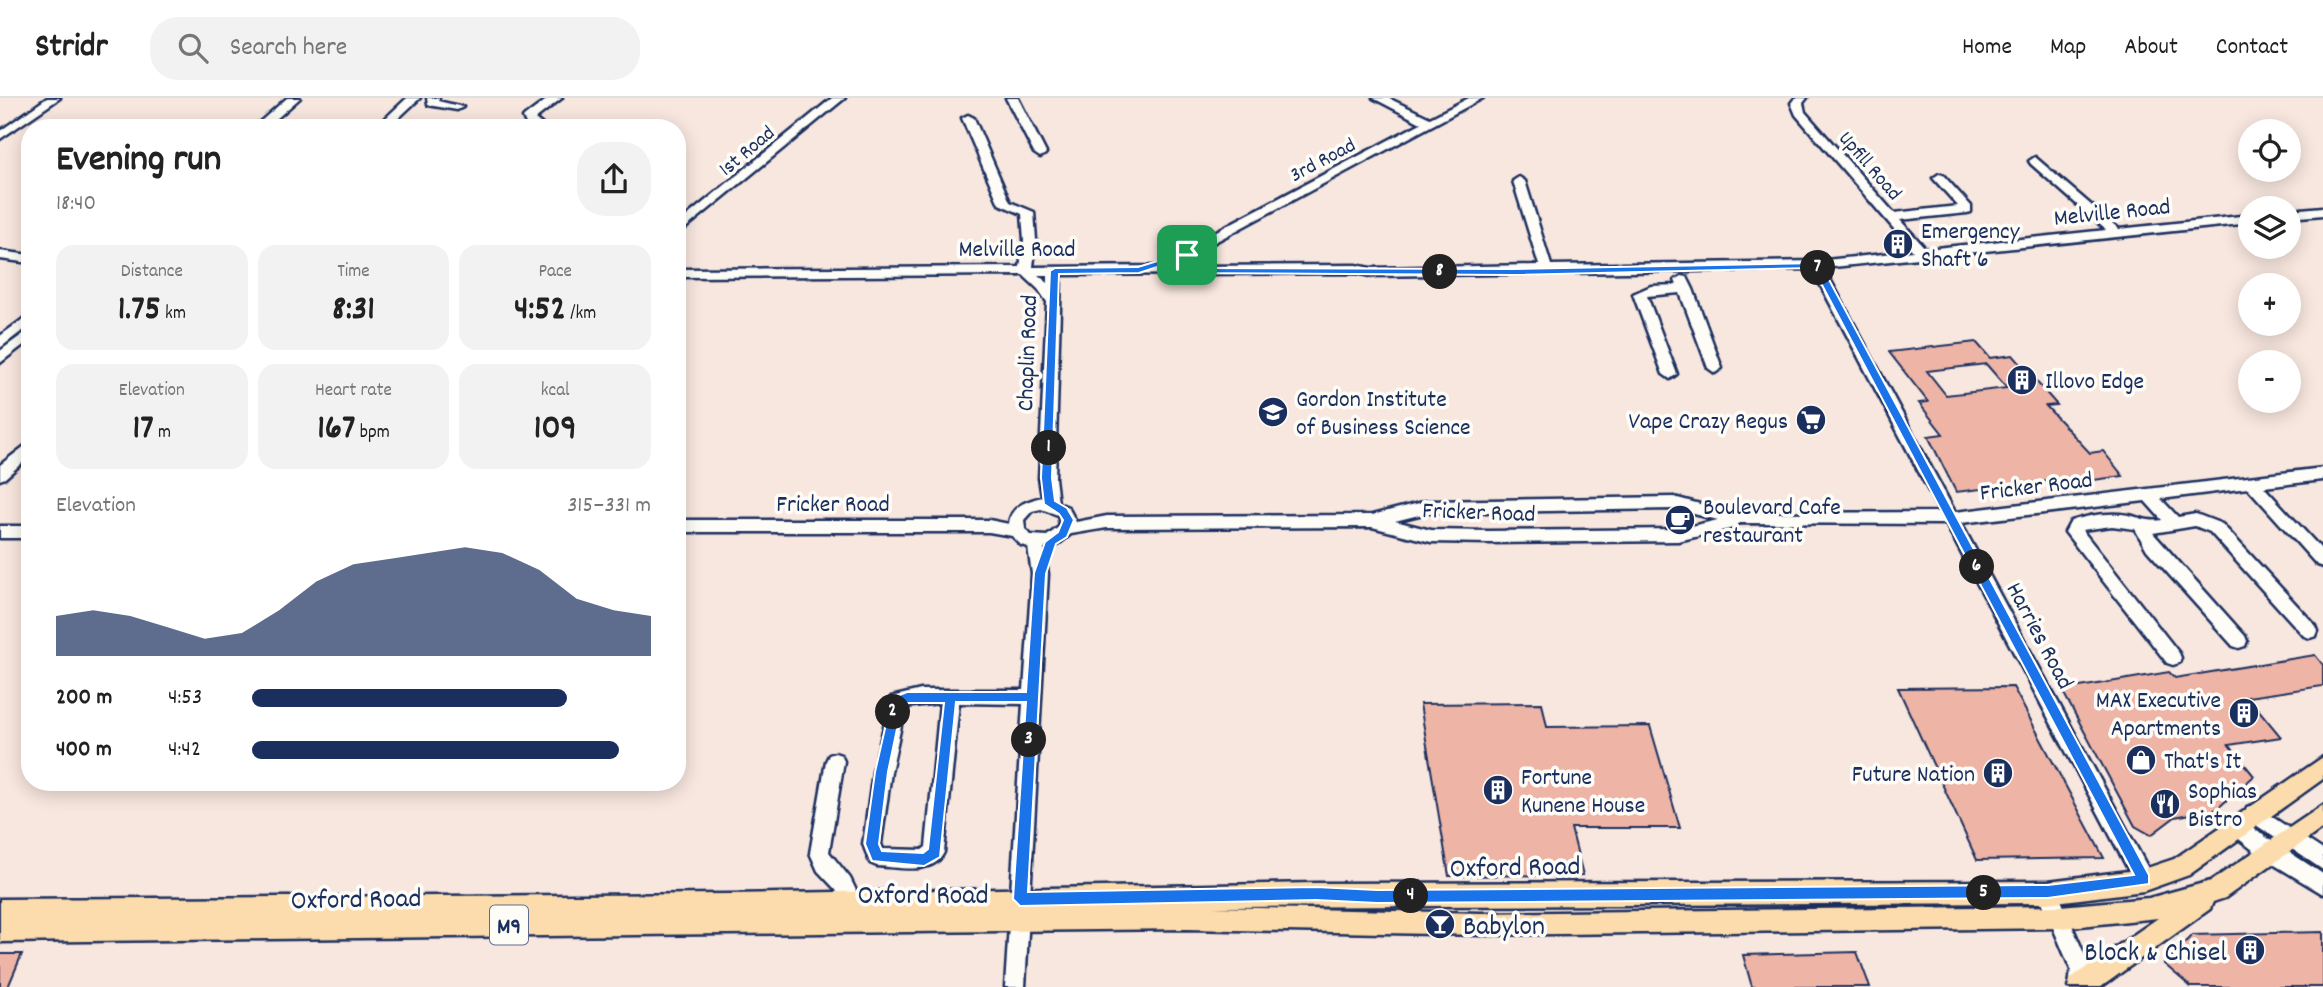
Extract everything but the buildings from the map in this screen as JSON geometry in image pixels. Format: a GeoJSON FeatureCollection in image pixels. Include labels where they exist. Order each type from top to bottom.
{"type":"FeatureCollection","features":[{"type":"Feature","properties":{"kind":"main road","name":"M9"},"geometry":{"type":"LineString","coordinates":[[2245,819],[2323,767]]}},
{"type":"Feature","properties":{"kind":"main road","name":"M9"},"geometry":{"type":"LineString","coordinates":[[2279,845],[2323,814]]}},
{"type":"Feature","properties":{"kind":"main road","name":"Oxford Road"},"geometry":{"type":"LineString","coordinates":[[0,930],[1019,911],[1316,894],[1391,896],[2048,892],[2144,880],[2181,867],[2206,852],[2245,819]]}},
{"type":"Feature","properties":{"kind":"main road","name":"Oxford Road"},"geometry":{"type":"LineString","coordinates":[[0,910],[719,905],[851,901],[1187,918],[1482,924],[2061,917],[2149,909],[2217,890],[2279,845]]}},
{"type":"Feature","properties":{"kind":"main road"},"geometry":{"type":"LineString","coordinates":[[2079,987],[2217,890]]}},
{"type":"Feature","properties":{"kind":"street"},"geometry":{"type":"LineString","coordinates":[[24,119],[54,98]]}},
{"type":"Feature","properties":{"kind":"street"},"geometry":{"type":"LineString","coordinates":[[270,119],[294,98]]}},
{"type":"Feature","properties":{"kind":"street"},"geometry":{"type":"LineString","coordinates":[[391,119],[414,98]]}},
{"type":"Feature","properties":{"kind":"street"},"geometry":{"type":"LineString","coordinates":[[433,98],[432,103],[457,107]]}},
{"type":"Feature","properties":{"kind":"street"},"geometry":{"type":"LineString","coordinates":[[529,119],[556,98]]}},
{"type":"Feature","properties":{"kind":"street","name":"1st Road"},"geometry":{"type":"LineString","coordinates":[[686,224],[839,98]]}},
{"type":"Feature","properties":{"kind":"street"},"geometry":{"type":"LineString","coordinates":[[1012,98],[1040,153]]}},
{"type":"Feature","properties":{"kind":"street"},"geometry":{"type":"LineString","coordinates":[[1379,98],[1430,123]]}},
{"type":"Feature","properties":{"kind":"street","name":"3rd Road"},"geometry":{"type":"LineString","coordinates":[[1139,270],[1187,255],[1477,98]]}},
{"type":"Feature","properties":{"kind":"street","name":"Upfill Road"},"geometry":{"type":"LineString","coordinates":[[1800,98],[1797,103],[1800,113],[1923,254]]}},
{"type":"Feature","properties":{"kind":"street"},"geometry":{"type":"LineString","coordinates":[[968,118],[1005,204],[1026,210],[1029,215],[1026,271],[1044,286],[1054,302]]}},
{"type":"Feature","properties":{"kind":"street"},"geometry":{"type":"LineString","coordinates":[[0,136],[21,121]]}},
{"type":"Feature","properties":{"kind":"street"},"geometry":{"type":"LineString","coordinates":[[2035,162],[2116,233]]}},
{"type":"Feature","properties":{"kind":"street"},"geometry":{"type":"LineString","coordinates":[[1939,178],[1978,220]]}},
{"type":"Feature","properties":{"kind":"street"},"geometry":{"type":"LineString","coordinates":[[1519,181],[1545,265]]}},
{"type":"Feature","properties":{"kind":"street"},"geometry":{"type":"LineString","coordinates":[[1891,217],[1967,209]]}},
{"type":"Feature","properties":{"kind":"street"},"geometry":{"type":"LineString","coordinates":[[2301,214],[2323,211]]}},
{"type":"Feature","properties":{"kind":"street","name":"Melville Road"},"geometry":{"type":"LineString","coordinates":[[1356,269],[1370,272],[1512,272],[1816,265],[2238,220]]}},
{"type":"Feature","properties":{"kind":"street"},"geometry":{"type":"LineString","coordinates":[[0,255],[21,258]]}},
{"type":"Feature","properties":{"kind":"street","name":"3rd Road"},"geometry":{"type":"LineString","coordinates":[[1172,271],[1187,255]]}},
{"type":"Feature","properties":{"kind":"street","name":"Melville Road"},"geometry":{"type":"LineString","coordinates":[[686,273],[1172,271],[1545,265],[1635,265],[1644,268]]}},
{"type":"Feature","properties":{"kind":"street","name":"Harries Road"},"geometry":{"type":"LineString","coordinates":[[1816,265],[2144,880]]}},
{"type":"Feature","properties":{"kind":"street"},"geometry":{"type":"LineString","coordinates":[[1678,267],[1715,369]]}},
{"type":"Feature","properties":{"kind":"street","name":"Chaplin Road"},"geometry":{"type":"LineString","coordinates":[[1043,504],[1047,478],[1055,271]]}},
{"type":"Feature","properties":{"kind":"street"},"geometry":{"type":"LineString","coordinates":[[1670,374],[1640,294],[1651,289],[1686,289]]}},
{"type":"Feature","properties":{"kind":"street"},"geometry":{"type":"LineString","coordinates":[[0,343],[21,326]]}},
{"type":"Feature","properties":{"kind":"street"},"geometry":{"type":"LineString","coordinates":[[0,358],[21,340]]}},
{"type":"Feature","properties":{"kind":"street"},"geometry":{"type":"LineString","coordinates":[[0,474],[21,455]]}},
{"type":"Feature","properties":{"kind":"street","name":"Fricker Road"},"geometry":{"type":"LineString","coordinates":[[1372,521],[1431,536],[1678,535],[1709,525],[1753,519],[1951,518],[2323,474]]}},
{"type":"Feature","properties":{"kind":"street"},"geometry":{"type":"LineString","coordinates":[[2251,482],[2323,561]]}},
{"type":"Feature","properties":{"kind":"street"},"geometry":{"type":"LineString","coordinates":[[2148,495],[2174,523]]}},
{"type":"Feature","properties":{"kind":"street","name":"Fricker Road"},"geometry":{"type":"LineString","coordinates":[[1068,524],[1372,521],[1427,507],[1674,503],[1711,513],[1753,519]]}},
{"type":"Feature","properties":{"kind":"street"},"geometry":{"type":"LineString","coordinates":[[1014,987],[1043,542],[1068,524],[1063,511],[1043,504],[1020,512],[1016,525],[1043,542]]}},
{"type":"Feature","properties":{"kind":"street"},"geometry":{"type":"LineString","coordinates":[[2173,658],[2073,532],[2077,525],[2120,519],[2134,521],[2146,527],[2196,520],[2216,528],[2310,631]]}},
{"type":"Feature","properties":{"kind":"street","name":"Fricker Road"},"geometry":{"type":"LineString","coordinates":[[686,526],[1016,525]]}},
{"type":"Feature","properties":{"kind":"street"},"geometry":{"type":"LineString","coordinates":[[2146,527],[2144,533],[2153,546],[2239,641]]}},
{"type":"Feature","properties":{"kind":"street"},"geometry":{"type":"LineString","coordinates":[[0,532],[21,531]]}},
{"type":"Feature","properties":{"kind":"street"},"geometry":{"type":"LineString","coordinates":[[951,697],[935,852],[924,859],[877,857],[872,844],[894,707],[907,698],[951,697],[1032,697]]}},
{"type":"Feature","properties":{"kind":"street"},"geometry":{"type":"LineString","coordinates":[[835,761],[820,853],[825,865],[843,884],[851,901]]}},
{"type":"Feature","properties":{"kind":"street"},"geometry":{"type":"LineString","coordinates":[[2245,819],[2279,845],[2323,885]]}},
{"type":"Feature","properties":{"kind":"street"},"geometry":{"type":"LineString","coordinates":[[2279,845],[2323,862]]}},
{"type":"Feature","properties":{"kind":"street"},"geometry":{"type":"LineString","coordinates":[[2048,892],[2061,917],[2081,970],[2079,987]]}},
{"type":"Feature","properties":{"kind":"place","name":"Emergency Shaft 6"},"geometry":{"type":"Point","coordinates":[1898,244]}},
{"type":"Feature","properties":{"kind":"place","name":"Illovo Edge"},"geometry":{"type":"Point","coordinates":[2022,380]}},
{"type":"Feature","properties":{"kind":"place","name":"Gordon Institute of Business Science"},"geometry":{"type":"Point","coordinates":[1273,412]}},
{"type":"Feature","properties":{"kind":"place","name":"Vape Crazy Regus"},"geometry":{"type":"Point","coordinates":[1811,420]}},
{"type":"Feature","properties":{"kind":"place","name":"Boulevard Cafe restaurant"},"geometry":{"type":"Point","coordinates":[1680,520]}},
{"type":"Feature","properties":{"kind":"place","name":"MAX Executive Apartments"},"geometry":{"type":"Point","coordinates":[2244,713]}},
{"type":"Feature","properties":{"kind":"place","name":"That's It"},"geometry":{"type":"Point","coordinates":[2141,760]}},
{"type":"Feature","properties":{"kind":"place","name":"Future Nation"},"geometry":{"type":"Point","coordinates":[1998,773]}},
{"type":"Feature","properties":{"kind":"place","name":"Fortune Kunene House"},"geometry":{"type":"Point","coordinates":[1498,790]}},
{"type":"Feature","properties":{"kind":"place","name":"Sophias Bistro"},"geometry":{"type":"Point","coordinates":[2165,804]}},
{"type":"Feature","properties":{"kind":"place","name":"Babylon"},"geometry":{"type":"Point","coordinates":[1440,924]}},
{"type":"Feature","properties":{"kind":"place","name":"Block & Chisel"},"geometry":{"type":"Point","coordinates":[2250,950]}},
{"type":"Feature","properties":{"kind":"route"},"geometry":{"type":"LineString","coordinates":[[1187,255],[1139,270],[1055,271],[1054,364],[1047,478],[1050,504],[1063,511],[1068,520],[1067,529],[1051,542],[1045,566],[1040,573],[1032,697],[964,697],[907,698],[897,702],[882,772],[872,844],[873,853],[877,857],[924,859],[935,852],[951,697],[1032,697],[1020,899],[1316,894],[1377,896],[2048,892],[2144,880],[1816,265],[1512,272],[1370,272],[1356,269],[1172,271],[1187,255]]}}]}
